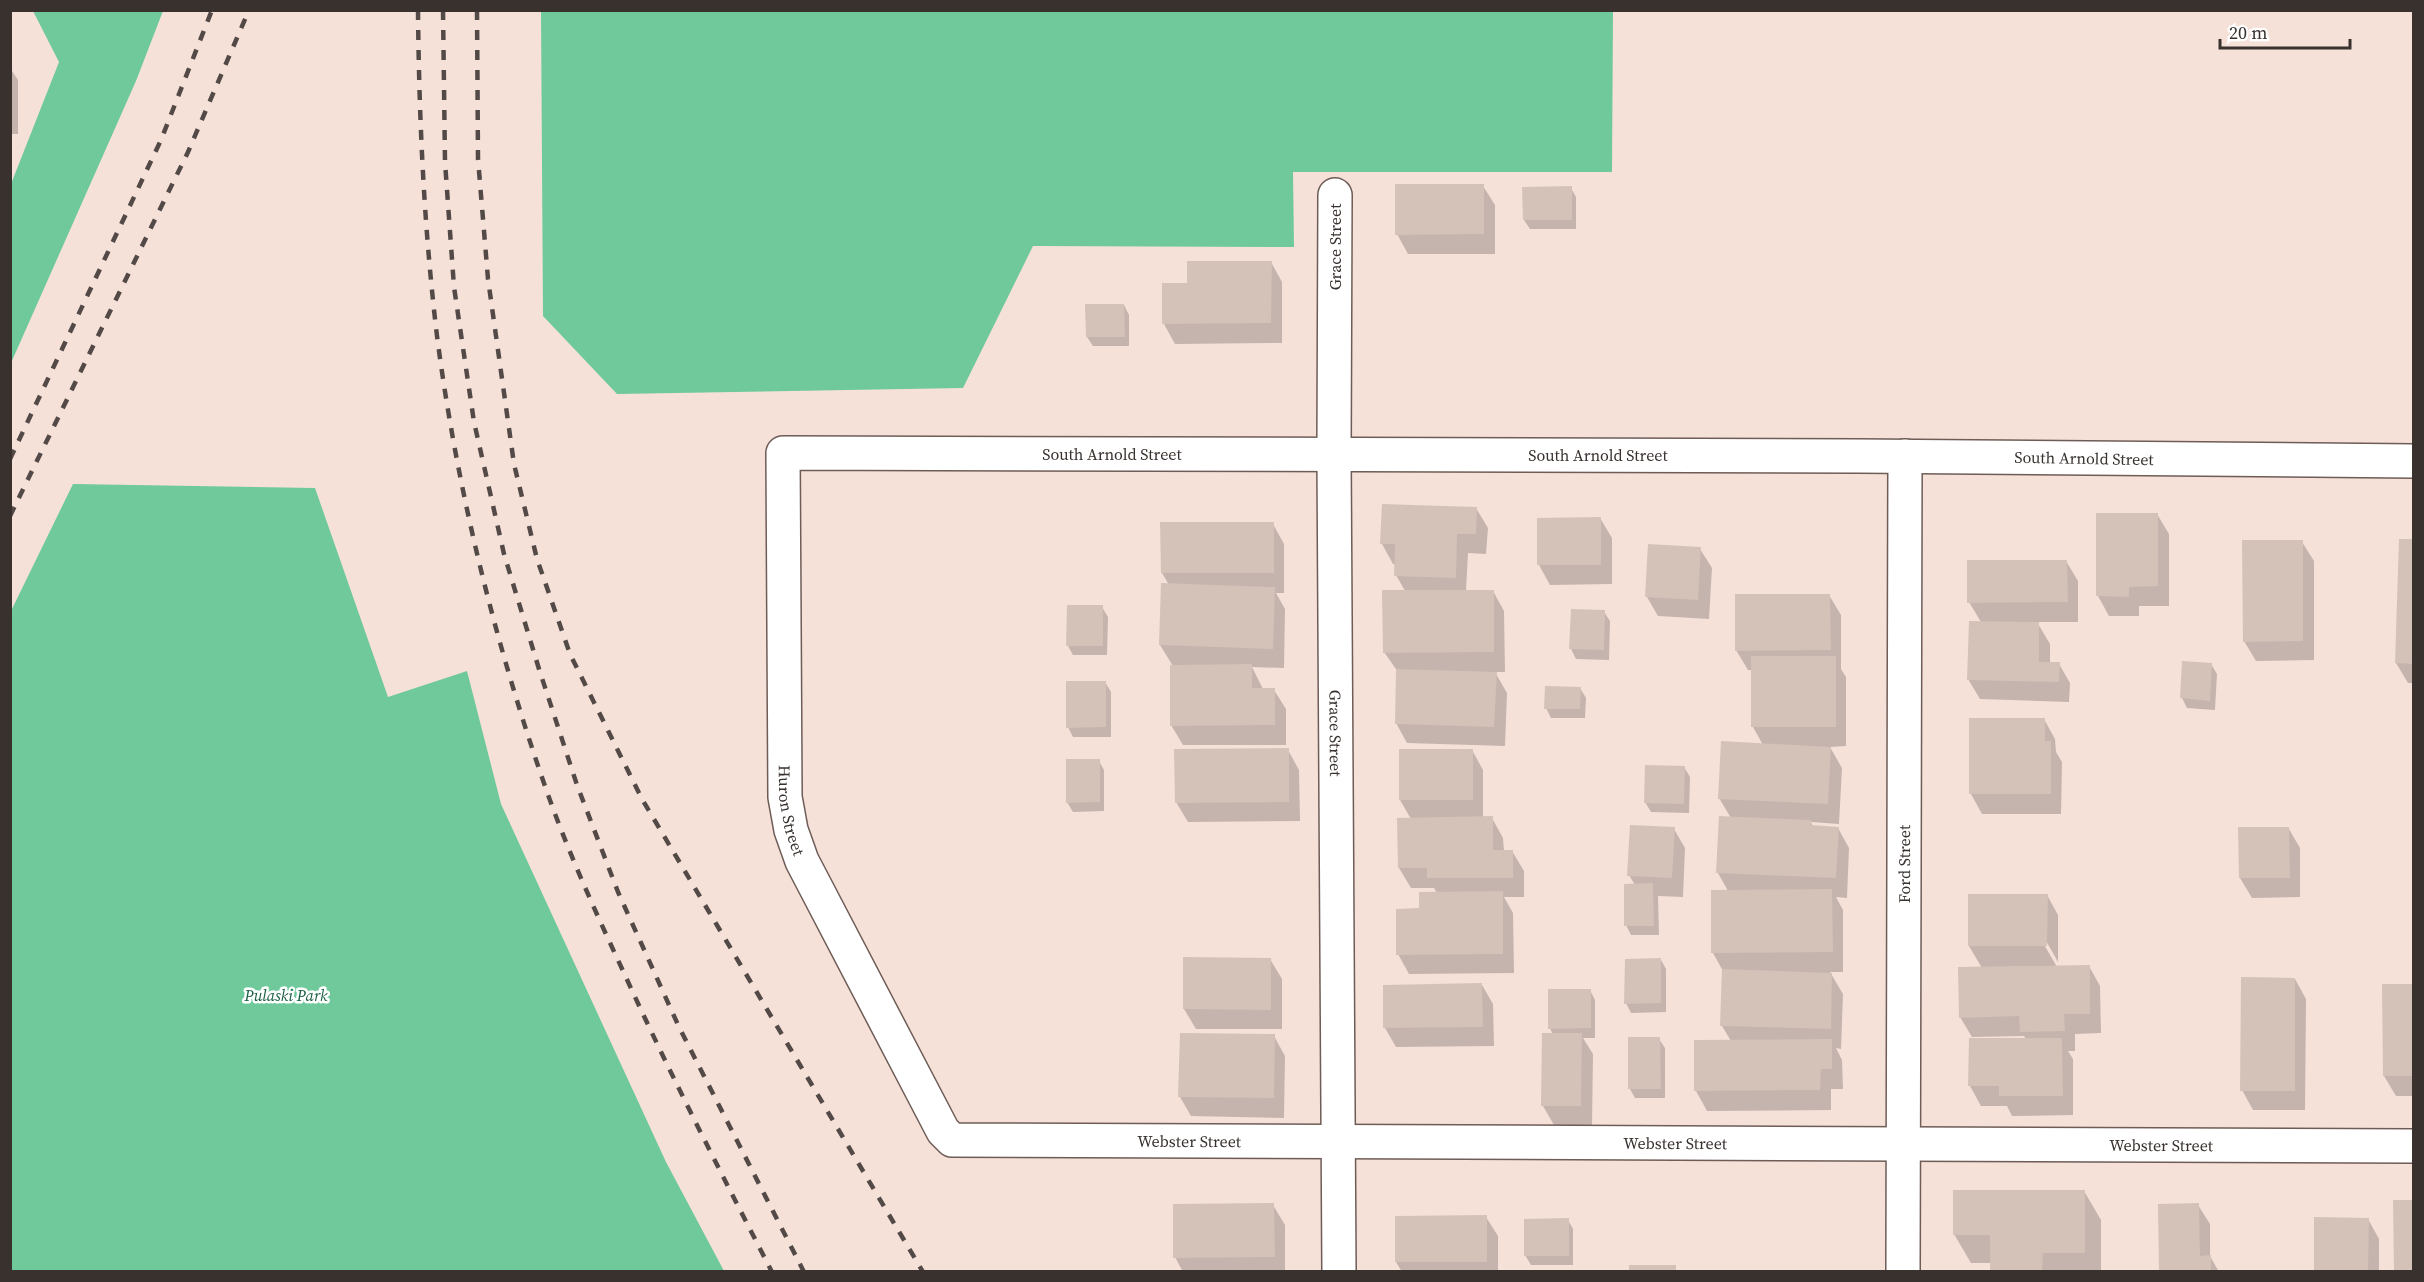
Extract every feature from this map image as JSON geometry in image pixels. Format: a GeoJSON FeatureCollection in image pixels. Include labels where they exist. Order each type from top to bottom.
{"type":"FeatureCollection","features":[{"type":"Feature","properties":{"kind":"street","name":"Grace Street"},"geometry":{"type":"LineString","coordinates":[[1335,195],[1334,454],[1339,1272]]}},
{"type":"Feature","properties":{"kind":"street","name":"South Arnold Street"},"geometry":{"type":"LineString","coordinates":[[783,453],[1905,456],[2414,461]]}},
{"type":"Feature","properties":{"kind":"street","name":"Huron Street"},"geometry":{"type":"LineString","coordinates":[[783,453],[785,796],[791,830],[802,861],[943,1131]]}},
{"type":"Feature","properties":{"kind":"street","name":"Ford Street"},"geometry":{"type":"LineString","coordinates":[[1903,1272],[1905,456]]}},
{"type":"Feature","properties":{"kind":"street","name":"Webster Street"},"geometry":{"type":"LineString","coordinates":[[943,1131],[952,1140],[965,1142],[2414,1146]]}},
{"type":"Feature","properties":{"kind":"green space"},"geometry":{"type":"Polygon","coordinates":[[[33,11],[163,11],[136,81],[11,363],[11,184],[59,62],[33,11]]]}},
{"type":"Feature","properties":{"kind":"green space"},"geometry":{"type":"Polygon","coordinates":[[[541,11],[1613,11],[1612,172],[1293,172],[1294,247],[1033,246],[963,388],[617,394],[543,316],[541,11]]]}},
{"type":"Feature","properties":{"kind":"green space","name":"Pulaski Park"},"geometry":{"type":"Polygon","coordinates":[[[73,484],[315,488],[388,697],[467,671],[501,804],[666,1162],[724,1271],[11,1271],[11,611],[73,484]]]}},
{"type":"Feature","properties":{"kind":"building"},"geometry":{"type":"Polygon","coordinates":[[[1395,184],[1484,184],[1484,234],[1395,235],[1395,184]]]}},
{"type":"Feature","properties":{"kind":"building"},"geometry":{"type":"Polygon","coordinates":[[[1572,186],[1572,220],[1523,220],[1522,187],[1572,186]]]}},
{"type":"Feature","properties":{"kind":"building"},"geometry":{"type":"Polygon","coordinates":[[[1187,261],[1272,261],[1271,323],[1162,324],[1162,283],[1187,283],[1187,261]]]}},
{"type":"Feature","properties":{"kind":"building"},"geometry":{"type":"Polygon","coordinates":[[[1085,304],[1124,304],[1125,337],[1086,337],[1085,304]]]}},
{"type":"Feature","properties":{"kind":"building"},"geometry":{"type":"Polygon","coordinates":[[[1382,504],[1477,507],[1476,534],[1457,534],[1456,578],[1394,576],[1395,544],[1380,544],[1382,504]]]}},
{"type":"Feature","properties":{"kind":"building"},"geometry":{"type":"Polygon","coordinates":[[[2096,513],[2158,513],[2158,586],[2129,587],[2129,597],[2096,596],[2096,513]]]}},
{"type":"Feature","properties":{"kind":"building"},"geometry":{"type":"Polygon","coordinates":[[[1601,517],[1601,565],[1537,565],[1537,518],[1601,517]]]}},
{"type":"Feature","properties":{"kind":"building"},"geometry":{"type":"Polygon","coordinates":[[[1160,522],[1274,522],[1274,573],[1161,573],[1160,522]]]}},
{"type":"Feature","properties":{"kind":"building"},"geometry":{"type":"Polygon","coordinates":[[[2399,539],[2414,539],[2414,664],[2395,663],[2399,539]]]}},
{"type":"Feature","properties":{"kind":"building"},"geometry":{"type":"Polygon","coordinates":[[[2242,540],[2303,540],[2303,641],[2243,642],[2242,540]]]}},
{"type":"Feature","properties":{"kind":"building"},"geometry":{"type":"Polygon","coordinates":[[[1648,544],[1701,547],[1698,600],[1645,597],[1648,544]]]}},
{"type":"Feature","properties":{"kind":"building"},"geometry":{"type":"Polygon","coordinates":[[[1967,560],[2067,560],[2068,602],[1967,603],[1967,560]]]}},
{"type":"Feature","properties":{"kind":"building"},"geometry":{"type":"Polygon","coordinates":[[[1161,583],[1275,587],[1273,649],[1159,645],[1161,583]]]}},
{"type":"Feature","properties":{"kind":"building"},"geometry":{"type":"Polygon","coordinates":[[[1382,590],[1494,590],[1494,652],[1383,653],[1382,590]]]}},
{"type":"Feature","properties":{"kind":"building"},"geometry":{"type":"Polygon","coordinates":[[[1735,594],[1830,594],[1831,650],[1735,651],[1735,594]]]}},
{"type":"Feature","properties":{"kind":"building"},"geometry":{"type":"Polygon","coordinates":[[[1067,605],[1103,605],[1103,646],[1066,646],[1067,605]]]}},
{"type":"Feature","properties":{"kind":"building"},"geometry":{"type":"Polygon","coordinates":[[[1571,609],[1605,610],[1604,650],[1569,649],[1571,609]]]}},
{"type":"Feature","properties":{"kind":"building"},"geometry":{"type":"Polygon","coordinates":[[[1969,621],[2039,622],[2039,662],[2060,662],[2059,682],[1967,680],[1969,621]]]}},
{"type":"Feature","properties":{"kind":"building"},"geometry":{"type":"Polygon","coordinates":[[[1751,656],[1836,656],[1836,727],[1751,727],[1751,656]]]}},
{"type":"Feature","properties":{"kind":"building"},"geometry":{"type":"Polygon","coordinates":[[[2182,661],[2212,663],[2210,701],[2180,698],[2182,661]]]}},
{"type":"Feature","properties":{"kind":"building"},"geometry":{"type":"Polygon","coordinates":[[[1252,664],[1252,688],[1275,688],[1275,725],[1170,726],[1170,665],[1252,664]]]}},
{"type":"Feature","properties":{"kind":"building"},"geometry":{"type":"Polygon","coordinates":[[[1396,669],[1497,672],[1494,727],[1395,724],[1396,669]]]}},
{"type":"Feature","properties":{"kind":"building"},"geometry":{"type":"Polygon","coordinates":[[[1066,681],[1106,681],[1106,727],[1066,728],[1066,681]]]}},
{"type":"Feature","properties":{"kind":"building"},"geometry":{"type":"Polygon","coordinates":[[[1545,686],[1581,687],[1580,709],[1544,709],[1545,686]]]}},
{"type":"Feature","properties":{"kind":"building"},"geometry":{"type":"Polygon","coordinates":[[[1969,718],[2045,718],[2045,741],[2051,741],[2051,794],[1969,794],[1969,718]]]}},
{"type":"Feature","properties":{"kind":"building"},"geometry":{"type":"Polygon","coordinates":[[[1721,741],[1831,747],[1828,804],[1718,799],[1721,741]]]}},
{"type":"Feature","properties":{"kind":"building"},"geometry":{"type":"Polygon","coordinates":[[[1289,748],[1289,802],[1175,803],[1174,749],[1289,748]]]}},
{"type":"Feature","properties":{"kind":"building"},"geometry":{"type":"Polygon","coordinates":[[[1399,749],[1473,749],[1473,800],[1399,800],[1399,749]]]}},
{"type":"Feature","properties":{"kind":"building"},"geometry":{"type":"Polygon","coordinates":[[[1066,759],[1100,759],[1100,802],[1066,803],[1066,759]]]}},
{"type":"Feature","properties":{"kind":"building"},"geometry":{"type":"Polygon","coordinates":[[[1645,765],[1685,766],[1684,804],[1644,803],[1645,765]]]}},
{"type":"Feature","properties":{"kind":"building"},"geometry":{"type":"Polygon","coordinates":[[[1493,816],[1493,850],[1513,850],[1513,878],[1427,878],[1427,868],[1398,868],[1397,818],[1493,816]]]}},
{"type":"Feature","properties":{"kind":"building"},"geometry":{"type":"Polygon","coordinates":[[[1719,816],[1811,820],[1811,825],[1839,827],[1836,878],[1716,873],[1719,816]]]}},
{"type":"Feature","properties":{"kind":"building"},"geometry":{"type":"Polygon","coordinates":[[[1630,825],[1675,827],[1672,878],[1627,876],[1630,825]]]}},
{"type":"Feature","properties":{"kind":"building"},"geometry":{"type":"Polygon","coordinates":[[[2238,827],[2289,827],[2290,878],[2239,878],[2238,827]]]}},
{"type":"Feature","properties":{"kind":"building"},"geometry":{"type":"Polygon","coordinates":[[[1653,883],[1654,926],[1624,926],[1624,884],[1653,883]]]}},
{"type":"Feature","properties":{"kind":"building"},"geometry":{"type":"Polygon","coordinates":[[[1832,889],[1833,952],[1711,953],[1711,890],[1832,889]]]}},
{"type":"Feature","properties":{"kind":"building"},"geometry":{"type":"Polygon","coordinates":[[[1503,891],[1503,954],[1396,955],[1396,909],[1419,908],[1419,892],[1503,891]]]}},
{"type":"Feature","properties":{"kind":"building"},"geometry":{"type":"Polygon","coordinates":[[[1968,894],[2048,894],[2047,946],[1968,946],[1968,894]]]}},
{"type":"Feature","properties":{"kind":"building"},"geometry":{"type":"Polygon","coordinates":[[[1183,957],[1271,958],[1271,1010],[1183,1009],[1183,957]]]}},
{"type":"Feature","properties":{"kind":"building"},"geometry":{"type":"Polygon","coordinates":[[[1661,958],[1661,1003],[1624,1004],[1625,959],[1661,958]]]}},
{"type":"Feature","properties":{"kind":"building"},"geometry":{"type":"Polygon","coordinates":[[[2090,965],[2090,1014],[2064,1014],[2065,1031],[2020,1032],[2019,1016],[1959,1018],[1958,967],[2090,965]]]}},
{"type":"Feature","properties":{"kind":"building"},"geometry":{"type":"Polygon","coordinates":[[[1722,969],[1832,973],[1831,1029],[1720,1026],[1722,969]]]}},
{"type":"Feature","properties":{"kind":"building"},"geometry":{"type":"Polygon","coordinates":[[[2241,977],[2295,978],[2295,1091],[2240,1091],[2241,977]]]}},
{"type":"Feature","properties":{"kind":"building"},"geometry":{"type":"Polygon","coordinates":[[[1482,983],[1483,1027],[1383,1028],[1383,985],[1482,983]]]}},
{"type":"Feature","properties":{"kind":"building"},"geometry":{"type":"Polygon","coordinates":[[[2382,984],[2414,984],[2414,1076],[2383,1076],[2382,984]]]}},
{"type":"Feature","properties":{"kind":"building"},"geometry":{"type":"Polygon","coordinates":[[[1548,989],[1591,989],[1591,1028],[1548,1029],[1548,989]]]}},
{"type":"Feature","properties":{"kind":"building"},"geometry":{"type":"Polygon","coordinates":[[[1180,1033],[1275,1034],[1274,1098],[1178,1097],[1180,1033]]]}},
{"type":"Feature","properties":{"kind":"building"},"geometry":{"type":"Polygon","coordinates":[[[1542,1033],[1582,1033],[1581,1106],[1541,1106],[1542,1033]]]}},
{"type":"Feature","properties":{"kind":"building"},"geometry":{"type":"Polygon","coordinates":[[[1628,1037],[1660,1037],[1661,1089],[1628,1089],[1628,1037]]]}},
{"type":"Feature","properties":{"kind":"building"},"geometry":{"type":"Polygon","coordinates":[[[1969,1038],[2062,1038],[2063,1096],[1999,1096],[1999,1086],[1968,1086],[1969,1038]]]}},
{"type":"Feature","properties":{"kind":"building"},"geometry":{"type":"Polygon","coordinates":[[[1832,1039],[1832,1069],[1821,1069],[1820,1090],[1694,1091],[1694,1040],[1832,1039]]]}},
{"type":"Feature","properties":{"kind":"building"},"geometry":{"type":"Polygon","coordinates":[[[1953,1190],[2085,1190],[2085,1253],[2043,1253],[2042,1272],[1990,1272],[1990,1235],[1953,1235],[1953,1190]]]}},
{"type":"Feature","properties":{"kind":"building"},"geometry":{"type":"Polygon","coordinates":[[[2393,1200],[2414,1200],[2414,1272],[2394,1272],[2393,1200]]]}},
{"type":"Feature","properties":{"kind":"building"},"geometry":{"type":"Polygon","coordinates":[[[1274,1203],[1275,1257],[1173,1258],[1173,1204],[1274,1203]]]}},
{"type":"Feature","properties":{"kind":"building"},"geometry":{"type":"Polygon","coordinates":[[[2199,1203],[2200,1256],[2211,1255],[2211,1272],[2159,1272],[2158,1204],[2199,1203]]]}},
{"type":"Feature","properties":{"kind":"building"},"geometry":{"type":"Polygon","coordinates":[[[1487,1215],[1487,1262],[1395,1262],[1395,1216],[1487,1215]]]}},
{"type":"Feature","properties":{"kind":"building"},"geometry":{"type":"Polygon","coordinates":[[[2314,1217],[2369,1218],[2368,1272],[2314,1272],[2314,1217]]]}},
{"type":"Feature","properties":{"kind":"building"},"geometry":{"type":"Polygon","coordinates":[[[1569,1218],[1569,1256],[1524,1256],[1524,1219],[1569,1218]]]}},
{"type":"Feature","properties":{"kind":"building"},"geometry":{"type":"Polygon","coordinates":[[[1629,1265],[1676,1265],[1676,1272],[1629,1272],[1629,1265]]]}},
{"type":"Feature","properties":{"kind":"railway"},"geometry":{"type":"LineString","coordinates":[[10,459],[161,140],[212,10]]}},
{"type":"Feature","properties":{"kind":"railway"},"geometry":{"type":"LineString","coordinates":[[10,516],[188,152],[249,10]]}},
{"type":"Feature","properties":{"kind":"railway"},"geometry":{"type":"LineString","coordinates":[[418,10],[423,173],[437,336],[455,451],[494,622],[527,734],[583,882],[659,1048],[772,1272]]}},
{"type":"Feature","properties":{"kind":"railway"},"geometry":{"type":"LineString","coordinates":[[443,10],[445,162],[454,287],[474,422],[504,554],[577,785],[618,892],[679,1027],[804,1272]]}},
{"type":"Feature","properties":{"kind":"railway"},"geometry":{"type":"LineString","coordinates":[[477,10],[478,159],[488,279],[514,464],[537,559],[570,654],[642,799],[923,1272]]}}]}
